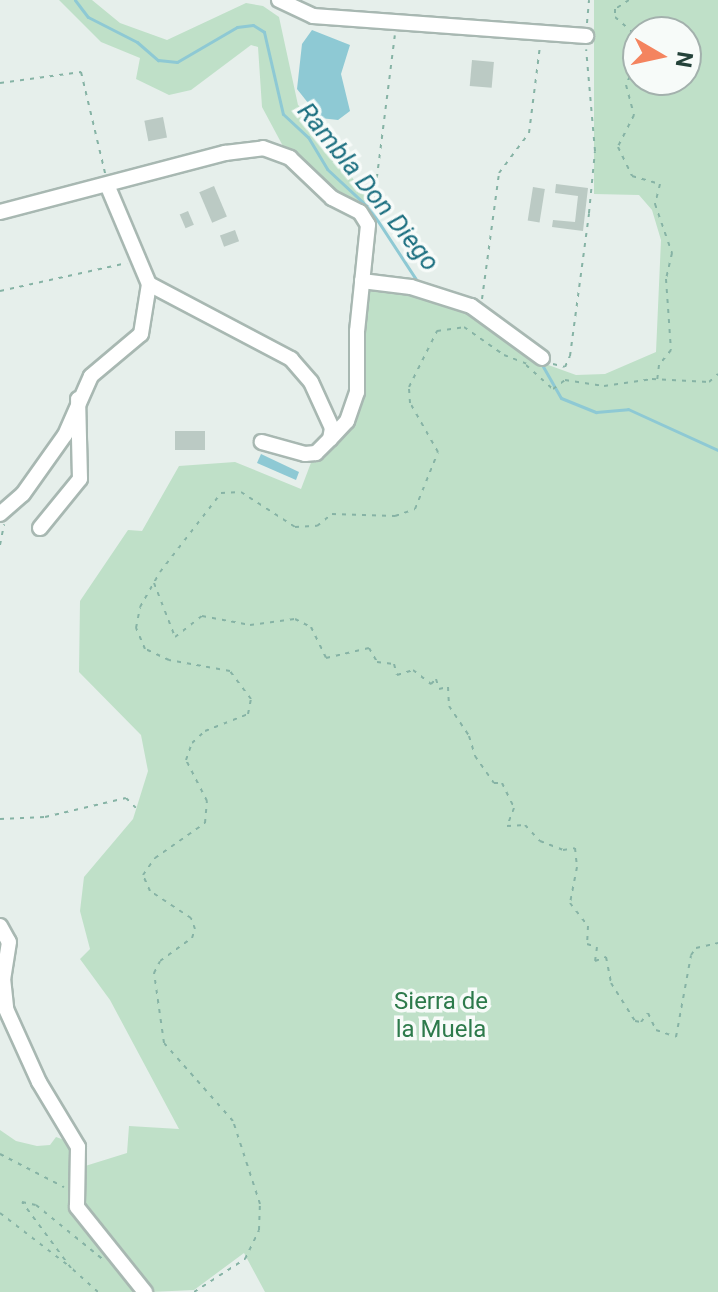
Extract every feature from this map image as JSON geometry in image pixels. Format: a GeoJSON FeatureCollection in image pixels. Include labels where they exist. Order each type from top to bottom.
{"type":"FeatureCollection","features":[{"type":"Feature","properties":{"kind":"street"},"geometry":{"type":"LineString","coordinates":[[279,0],[313,16],[586,36]]}},
{"type":"Feature","properties":{"kind":"street"},"geometry":{"type":"LineString","coordinates":[[0,212],[108,187],[225,153],[274,150],[332,198],[366,218],[357,392],[347,421],[316,453],[305,454],[262,442]]}},
{"type":"Feature","properties":{"kind":"street"},"geometry":{"type":"LineString","coordinates":[[108,187],[136,261],[149,284],[291,359],[319,396],[332,428],[330,439]]}},
{"type":"Feature","properties":{"kind":"street"},"geometry":{"type":"LineString","coordinates":[[362,281],[449,296],[482,311],[542,358]]}},
{"type":"Feature","properties":{"kind":"street"},"geometry":{"type":"LineString","coordinates":[[3,513],[65,435],[78,399],[102,362],[141,334],[149,284]]}},
{"type":"Feature","properties":{"kind":"street"},"geometry":{"type":"LineString","coordinates":[[40,528],[80,479],[78,399]]}},
{"type":"Feature","properties":{"kind":"street"},"geometry":{"type":"LineString","coordinates":[[0,926],[9,942],[3,978],[6,1009],[39,1082],[78,1147],[73,1188],[83,1218],[145,1292]]}},
{"type":"Feature","properties":{"kind":"path"},"geometry":{"type":"LineString","coordinates":[[542,358],[558,366],[569,363],[576,317],[595,151],[586,36],[589,0]]}},
{"type":"Feature","properties":{"kind":"path"},"geometry":{"type":"LineString","coordinates":[[622,23],[615,17],[615,9],[629,0]]}},
{"type":"Feature","properties":{"kind":"path"},"geometry":{"type":"LineString","coordinates":[[375,198],[396,22]]}},
{"type":"Feature","properties":{"kind":"path"},"geometry":{"type":"LineString","coordinates":[[482,311],[499,173],[529,133],[541,33]]}},
{"type":"Feature","properties":{"kind":"path"},"geometry":{"type":"LineString","coordinates":[[0,83],[81,72],[108,187]]}},
{"type":"Feature","properties":{"kind":"path"},"geometry":{"type":"LineString","coordinates":[[629,96],[634,115],[618,147],[632,176],[660,184],[655,204],[672,253],[666,279],[671,350],[659,365],[657,381]]}},
{"type":"Feature","properties":{"kind":"path"},"geometry":{"type":"LineString","coordinates":[[0,291],[136,261]]}},
{"type":"Feature","properties":{"kind":"path"},"geometry":{"type":"LineString","coordinates":[[194,1292],[245,1259],[259,1230],[260,1204],[233,1121],[164,1043],[154,973],[160,961],[192,938],[195,929],[191,918],[150,891],[143,875],[155,858],[205,823],[207,801],[186,760],[192,743],[205,731],[235,723],[248,714],[251,704],[243,681],[230,671],[169,660],[145,649],[137,616],[154,582],[211,502],[227,492],[259,502],[295,527],[317,526],[332,514],[395,516],[415,509],[438,452],[410,403],[409,387],[437,331],[464,327],[525,364],[553,389],[565,380],[604,386],[657,381],[709,382],[718,374]]}},
{"type":"Feature","properties":{"kind":"path"},"geometry":{"type":"LineString","coordinates":[[0,545],[3,513]]}},
{"type":"Feature","properties":{"kind":"path"},"geometry":{"type":"LineString","coordinates":[[154,582],[175,637],[202,616],[250,625],[295,619],[311,627],[326,658],[369,648],[377,662],[394,664],[397,675],[413,670],[431,684],[436,679],[439,689],[448,687],[449,706],[469,736],[475,756],[494,783],[502,783],[514,808],[507,826],[525,825],[540,841],[563,850],[575,848],[577,867],[570,903],[588,926],[587,944],[597,947],[595,961],[605,956],[611,983],[637,1023],[648,1013],[656,1030],[676,1037],[691,955],[696,948],[718,943]]}},
{"type":"Feature","properties":{"kind":"path"},"geometry":{"type":"LineString","coordinates":[[0,819],[45,817],[126,798],[136,808]]}},
{"type":"Feature","properties":{"kind":"path"},"geometry":{"type":"LineString","coordinates":[[0,1154],[73,1188]]}},
{"type":"Feature","properties":{"kind":"path"},"geometry":{"type":"LineString","coordinates":[[71,1268],[22,1202],[47,1214],[92,1255],[118,1261]]}},
{"type":"Feature","properties":{"kind":"path"},"geometry":{"type":"LineString","coordinates":[[0,1213],[98,1292]]}},
{"type":"Feature","properties":{"kind":"green space"},"geometry":{"type":"Polygon","coordinates":[[[59,0],[92,0],[120,23],[167,40],[246,3],[263,6],[279,17],[298,105],[331,132],[353,179],[369,190],[363,210],[347,204],[284,148],[262,107],[258,47],[251,45],[191,90],[169,95],[136,79],[140,58],[101,42],[59,0]]]}},
{"type":"Feature","properties":{"kind":"green space","name":"Sierra de la Muela"},"geometry":{"type":"Polygon","coordinates":[[[594,0],[718,0],[718,1292],[265,1292],[244,1253],[194,1290],[150,1292],[106,1242],[79,1198],[82,1167],[127,1153],[129,1126],[179,1129],[110,1000],[80,959],[90,949],[80,911],[84,877],[133,819],[148,771],[141,735],[79,672],[80,601],[128,530],[142,531],[179,466],[235,462],[301,489],[312,460],[348,423],[367,292],[376,288],[418,295],[468,312],[540,362],[576,375],[605,374],[656,352],[661,240],[652,210],[639,195],[594,194],[594,0]]]}},
{"type":"Feature","properties":{"kind":"green space"},"geometry":{"type":"Polygon","coordinates":[[[0,1130],[16,1141],[37,1146],[50,1145],[56,1137],[70,1142],[74,1156],[69,1200],[74,1213],[135,1292],[0,1292],[0,1130]]]}},
{"type":"Feature","properties":{"kind":"water"},"geometry":{"type":"Polygon","coordinates":[[[312,30],[350,45],[341,74],[350,111],[338,120],[320,118],[297,89],[302,44],[312,30]]]}},
{"type":"Feature","properties":{"kind":"water"},"geometry":{"type":"Polygon","coordinates":[[[261,454],[299,472],[296,480],[257,463],[261,454]]]}},
{"type":"Feature","properties":{"kind":"building"},"geometry":{"type":"Polygon","coordinates":[[[472,60],[494,62],[492,88],[470,86],[472,60]]]}},
{"type":"Feature","properties":{"kind":"building"},"geometry":{"type":"Polygon","coordinates":[[[163,117],[167,138],[148,141],[144,121],[163,117]]]}},
{"type":"Feature","properties":{"kind":"building"},"geometry":{"type":"Polygon","coordinates":[[[556,184],[588,188],[583,231],[552,227],[553,220],[575,222],[578,196],[555,193],[556,184]]]}},
{"type":"Feature","properties":{"kind":"building"},"geometry":{"type":"Polygon","coordinates":[[[214,186],[227,216],[212,223],[199,192],[214,186]]]}},
{"type":"Feature","properties":{"kind":"building"},"geometry":{"type":"Polygon","coordinates":[[[533,187],[545,189],[540,222],[528,221],[533,187]]]}},
{"type":"Feature","properties":{"kind":"building"},"geometry":{"type":"Polygon","coordinates":[[[188,211],[194,225],[186,228],[180,215],[188,211]]]}},
{"type":"Feature","properties":{"kind":"building"},"geometry":{"type":"Polygon","coordinates":[[[235,230],[239,241],[224,247],[220,235],[235,230]]]}},
{"type":"Feature","properties":{"kind":"building"},"geometry":{"type":"Polygon","coordinates":[[[175,431],[205,431],[205,450],[175,450],[175,431]]]}},
{"type":"Feature","properties":{"kind":"waterway","name":"Rambla Don Diego"},"geometry":{"type":"LineString","coordinates":[[75,0],[88,17],[137,42],[158,60],[177,62],[237,27],[253,25],[264,32],[283,114],[308,137],[327,169],[370,209],[419,284]]}},
{"type":"Feature","properties":{"kind":"waterway","name":"Rambla Don Diego"},"geometry":{"type":"LineString","coordinates":[[541,363],[561,398],[596,412],[628,409],[718,450]]}}]}
